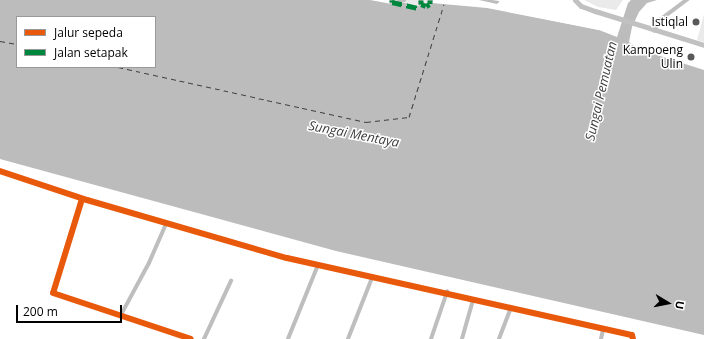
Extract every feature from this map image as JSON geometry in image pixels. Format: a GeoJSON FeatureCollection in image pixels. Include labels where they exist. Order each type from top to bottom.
{"type":"FeatureCollection","features":[{"type":"Feature","properties":{"kind":"street"},"geometry":{"type":"LineString","coordinates":[[392,0],[392,2],[418,8]]}},
{"type":"Feature","properties":{"kind":"street"},"geometry":{"type":"LineString","coordinates":[[399,0],[404,0]]}},
{"type":"Feature","properties":{"kind":"street"},"geometry":{"type":"LineString","coordinates":[[421,0],[421,4],[426,6],[430,4],[430,0]]}},
{"type":"Feature","properties":{"kind":"street"},"geometry":{"type":"LineString","coordinates":[[575,0],[581,6],[704,45]]}},
{"type":"Feature","properties":{"kind":"street"},"geometry":{"type":"LineString","coordinates":[[654,30],[660,20],[687,0]]}},
{"type":"Feature","properties":{"kind":"street"},"geometry":{"type":"LineString","coordinates":[[0,170],[82,199],[166,224],[318,265],[372,278],[447,292],[473,300],[632,335],[633,339]]}},
{"type":"Feature","properties":{"kind":"street"},"geometry":{"type":"LineString","coordinates":[[82,199],[53,293],[191,339]]}},
{"type":"Feature","properties":{"kind":"street"},"geometry":{"type":"LineString","coordinates":[[121,315],[148,266],[166,224]]}},
{"type":"Feature","properties":{"kind":"street"},"geometry":{"type":"LineString","coordinates":[[288,339],[318,265]]}},
{"type":"Feature","properties":{"kind":"street"},"geometry":{"type":"LineString","coordinates":[[348,339],[372,278]]}},
{"type":"Feature","properties":{"kind":"street"},"geometry":{"type":"LineString","coordinates":[[204,339],[231,281]]}},
{"type":"Feature","properties":{"kind":"street"},"geometry":{"type":"LineString","coordinates":[[431,339],[447,292]]}},
{"type":"Feature","properties":{"kind":"street"},"geometry":{"type":"LineString","coordinates":[[462,339],[473,300]]}},
{"type":"Feature","properties":{"kind":"street"},"geometry":{"type":"LineString","coordinates":[[499,339],[511,308]]}},
{"type":"Feature","properties":{"kind":"street"},"geometry":{"type":"LineString","coordinates":[[601,339],[604,330]]}},
{"type":"Feature","properties":{"kind":"shaded area"},"geometry":{"type":"Polygon","coordinates":[[[391,0],[432,0],[430,7],[420,7],[419,9],[391,0]]]}},
{"type":"Feature","properties":{"kind":"shaded area"},"geometry":{"type":"Polygon","coordinates":[[[584,0],[623,0],[616,10],[598,7],[584,0]]]}},
{"type":"Feature","properties":{"kind":"shaded area"},"geometry":{"type":"Polygon","coordinates":[[[704,14],[704,42],[697,40],[704,14]]]}},
{"type":"Feature","properties":{"kind":"water"},"geometry":{"type":"Polygon","coordinates":[[[0,0],[370,0],[419,9],[420,7],[428,7],[432,0],[492,0],[499,1],[501,10],[599,30],[617,37],[628,3],[631,0],[657,0],[647,3],[639,12],[632,27],[629,42],[638,49],[704,70],[704,335],[336,251],[0,159],[0,0]]]}},
{"type":"Feature","properties":{"kind":"pier"},"geometry":{"type":"Polygon","coordinates":[[[433,0],[479,0],[497,4],[501,0],[502,9],[599,28],[599,30],[487,8],[432,3],[433,0]]]}},
{"type":"Feature","properties":{"kind":"ferry route"},"geometry":{"type":"LineString","coordinates":[[123,68],[366,122],[409,117],[444,4]]}},
{"type":"Feature","properties":{"kind":"ferry route"},"geometry":{"type":"LineString","coordinates":[[0,41],[16,44]]}},
{"type":"Feature","properties":{"kind":"marked path"},"geometry":{"type":"LineString","coordinates":[[392,0],[392,2],[418,8]]}},
{"type":"Feature","properties":{"kind":"marked path"},"geometry":{"type":"LineString","coordinates":[[421,0],[421,4],[426,6],[430,4],[430,0]]}},
{"type":"Feature","properties":{"kind":"cycle path"},"geometry":{"type":"LineString","coordinates":[[0,171],[87,200],[287,258],[632,335],[633,339]]}},
{"type":"Feature","properties":{"kind":"cycle path"},"geometry":{"type":"LineString","coordinates":[[82,199],[53,293],[191,339]]}},
{"type":"Feature","properties":{"kind":"place","name":"Istiqlal"},"geometry":{"type":"Point","coordinates":[696,22]}},
{"type":"Feature","properties":{"kind":"place","name":"Kampoeng Ulin"},"geometry":{"type":"Point","coordinates":[691,57]}},
{"type":"Feature","properties":{"kind":"water label","name":"Sungai Pemuatan"},"geometry":{"type":"Point","coordinates":[601,91]}},
{"type":"Feature","properties":{"kind":"water label","name":"Sungai Mentaya"},"geometry":{"type":"Point","coordinates":[354,134]}}]}
